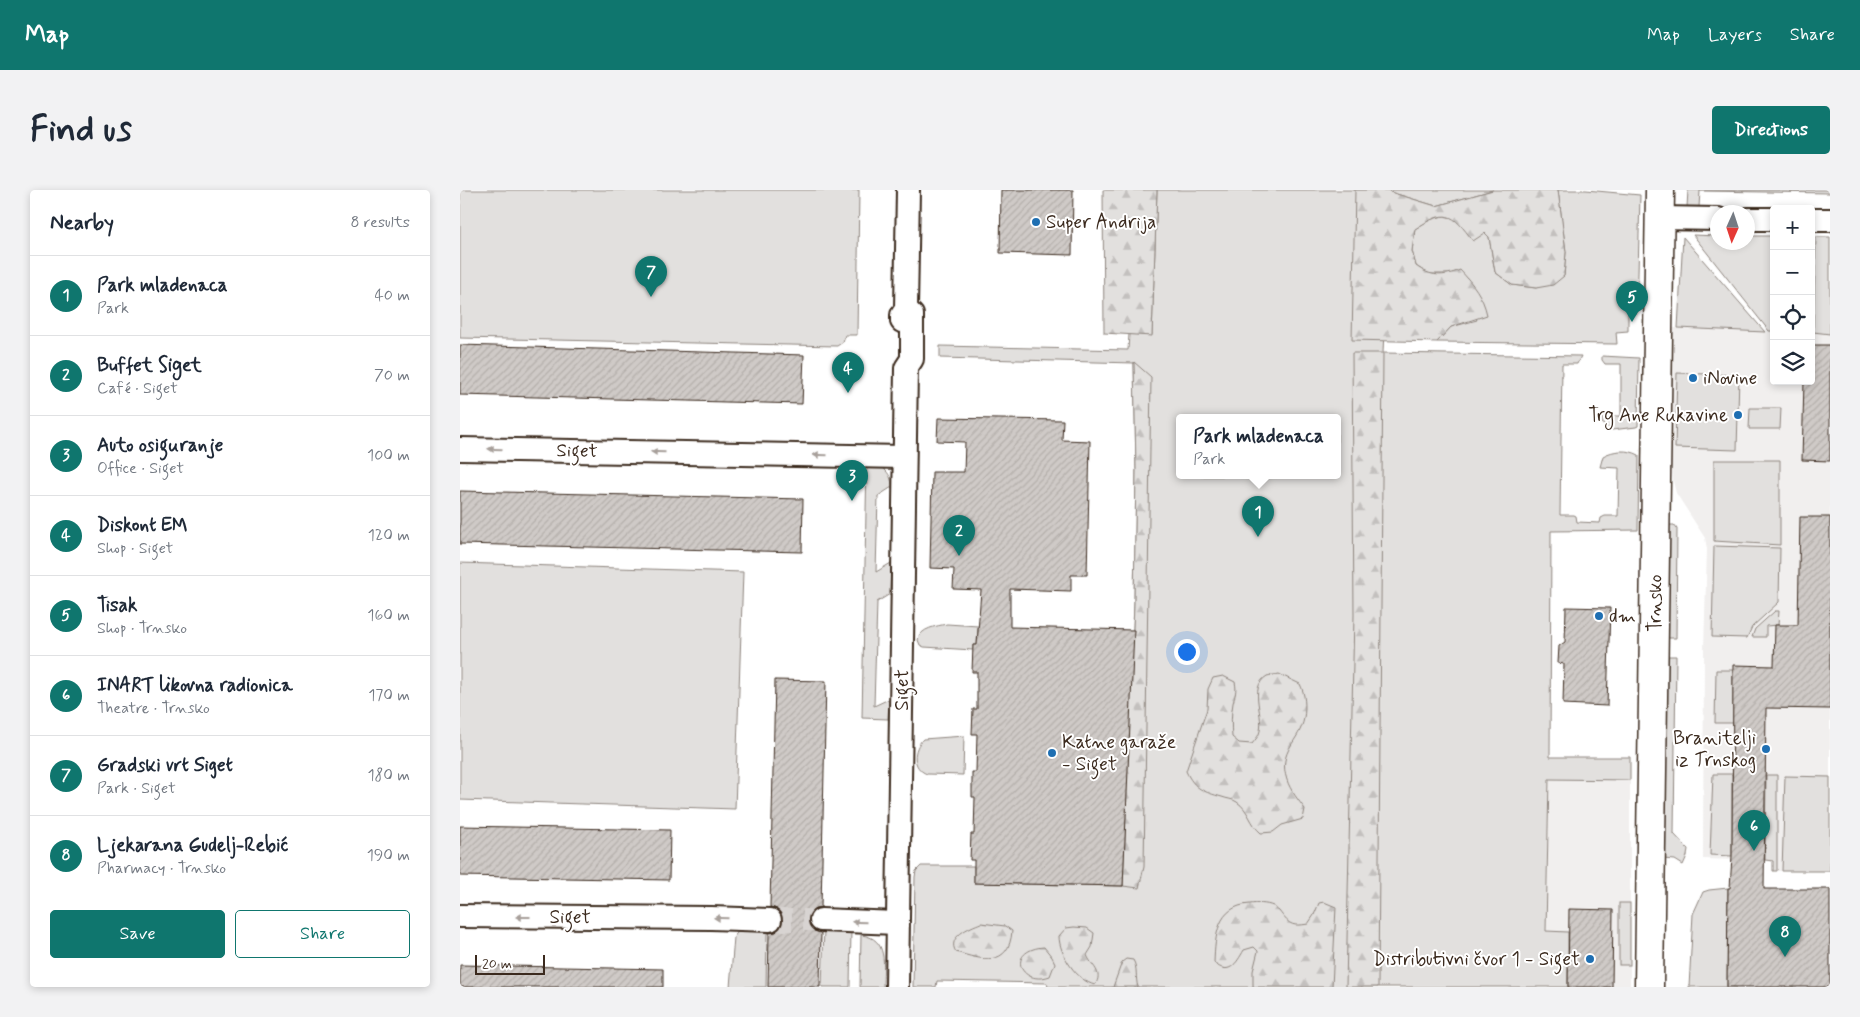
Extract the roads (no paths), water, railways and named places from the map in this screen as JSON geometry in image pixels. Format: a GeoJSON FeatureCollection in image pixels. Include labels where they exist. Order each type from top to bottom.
{"type":"FeatureCollection","features":[{"type":"Feature","properties":{"kind":"street","name":"Siget"},"geometry":{"type":"LineString","coordinates":[[897,987],[906,368],[900,360],[902,315],[906,309],[908,190]]}},
{"type":"Feature","properties":{"kind":"street","name":"Trnsko"},"geometry":{"type":"LineString","coordinates":[[1649,987],[1660,190]]}},
{"type":"Feature","properties":{"kind":"street"},"geometry":{"type":"LineString","coordinates":[[1660,218],[1710,219]]}},
{"type":"Feature","properties":{"kind":"street"},"geometry":{"type":"LineString","coordinates":[[1755,219],[1770,219]]}},
{"type":"Feature","properties":{"kind":"street"},"geometry":{"type":"LineString","coordinates":[[1815,220],[1830,220]]}},
{"type":"Feature","properties":{"kind":"street","name":"Siget"},"geometry":{"type":"LineString","coordinates":[[460,449],[904,457]]}},
{"type":"Feature","properties":{"kind":"street","name":"Siget"},"geometry":{"type":"LineString","coordinates":[[460,916],[770,920]]}},
{"type":"Feature","properties":{"kind":"street"},"geometry":{"type":"LineString","coordinates":[[821,920],[897,923]]}},
{"type":"Feature","properties":{"kind":"tunnel"},"geometry":{"type":"LineString","coordinates":[[770,920],[821,920]]}},
{"type":"Feature","properties":{"kind":"place","name":"Super Andrija"},"geometry":{"type":"Point","coordinates":[1036,222]}},
{"type":"Feature","properties":{"kind":"place","name":"Gradski vrt Siget"},"geometry":{"type":"Point","coordinates":[651,297]}},
{"type":"Feature","properties":{"kind":"place","name":"Tisak"},"geometry":{"type":"Point","coordinates":[1632,322]}},
{"type":"Feature","properties":{"kind":"place","name":"iNovine"},"geometry":{"type":"Point","coordinates":[1693,378]}},
{"type":"Feature","properties":{"kind":"place","name":"Diskont EM"},"geometry":{"type":"Point","coordinates":[848,393]}},
{"type":"Feature","properties":{"kind":"place","name":"Trg Ane Rukavine"},"geometry":{"type":"Point","coordinates":[1738,415]}},
{"type":"Feature","properties":{"kind":"place","name":"Auto osiguranje"},"geometry":{"type":"Point","coordinates":[852,501]}},
{"type":"Feature","properties":{"kind":"place","name":"Park mladenaca"},"geometry":{"type":"Point","coordinates":[1258,537]}},
{"type":"Feature","properties":{"kind":"place","name":"Buffet Siget"},"geometry":{"type":"Point","coordinates":[959,556]}},
{"type":"Feature","properties":{"kind":"place","name":"dm"},"geometry":{"type":"Point","coordinates":[1599,616]}},
{"type":"Feature","properties":{"kind":"place","name":"Branitelji iz Trnskog"},"geometry":{"type":"Point","coordinates":[1766,749]}},
{"type":"Feature","properties":{"kind":"place","name":"Katne garaže - Siget"},"geometry":{"type":"Point","coordinates":[1052,753]}},
{"type":"Feature","properties":{"kind":"place","name":"INART likovna radionica"},"geometry":{"type":"Point","coordinates":[1754,851]}},
{"type":"Feature","properties":{"kind":"place","name":"Ljekarana Gudelj-Rebić"},"geometry":{"type":"Point","coordinates":[1785,957]}},
{"type":"Feature","properties":{"kind":"place","name":"Distributivni čvor 1 - Siget"},"geometry":{"type":"Point","coordinates":[1590,959]}}]}
